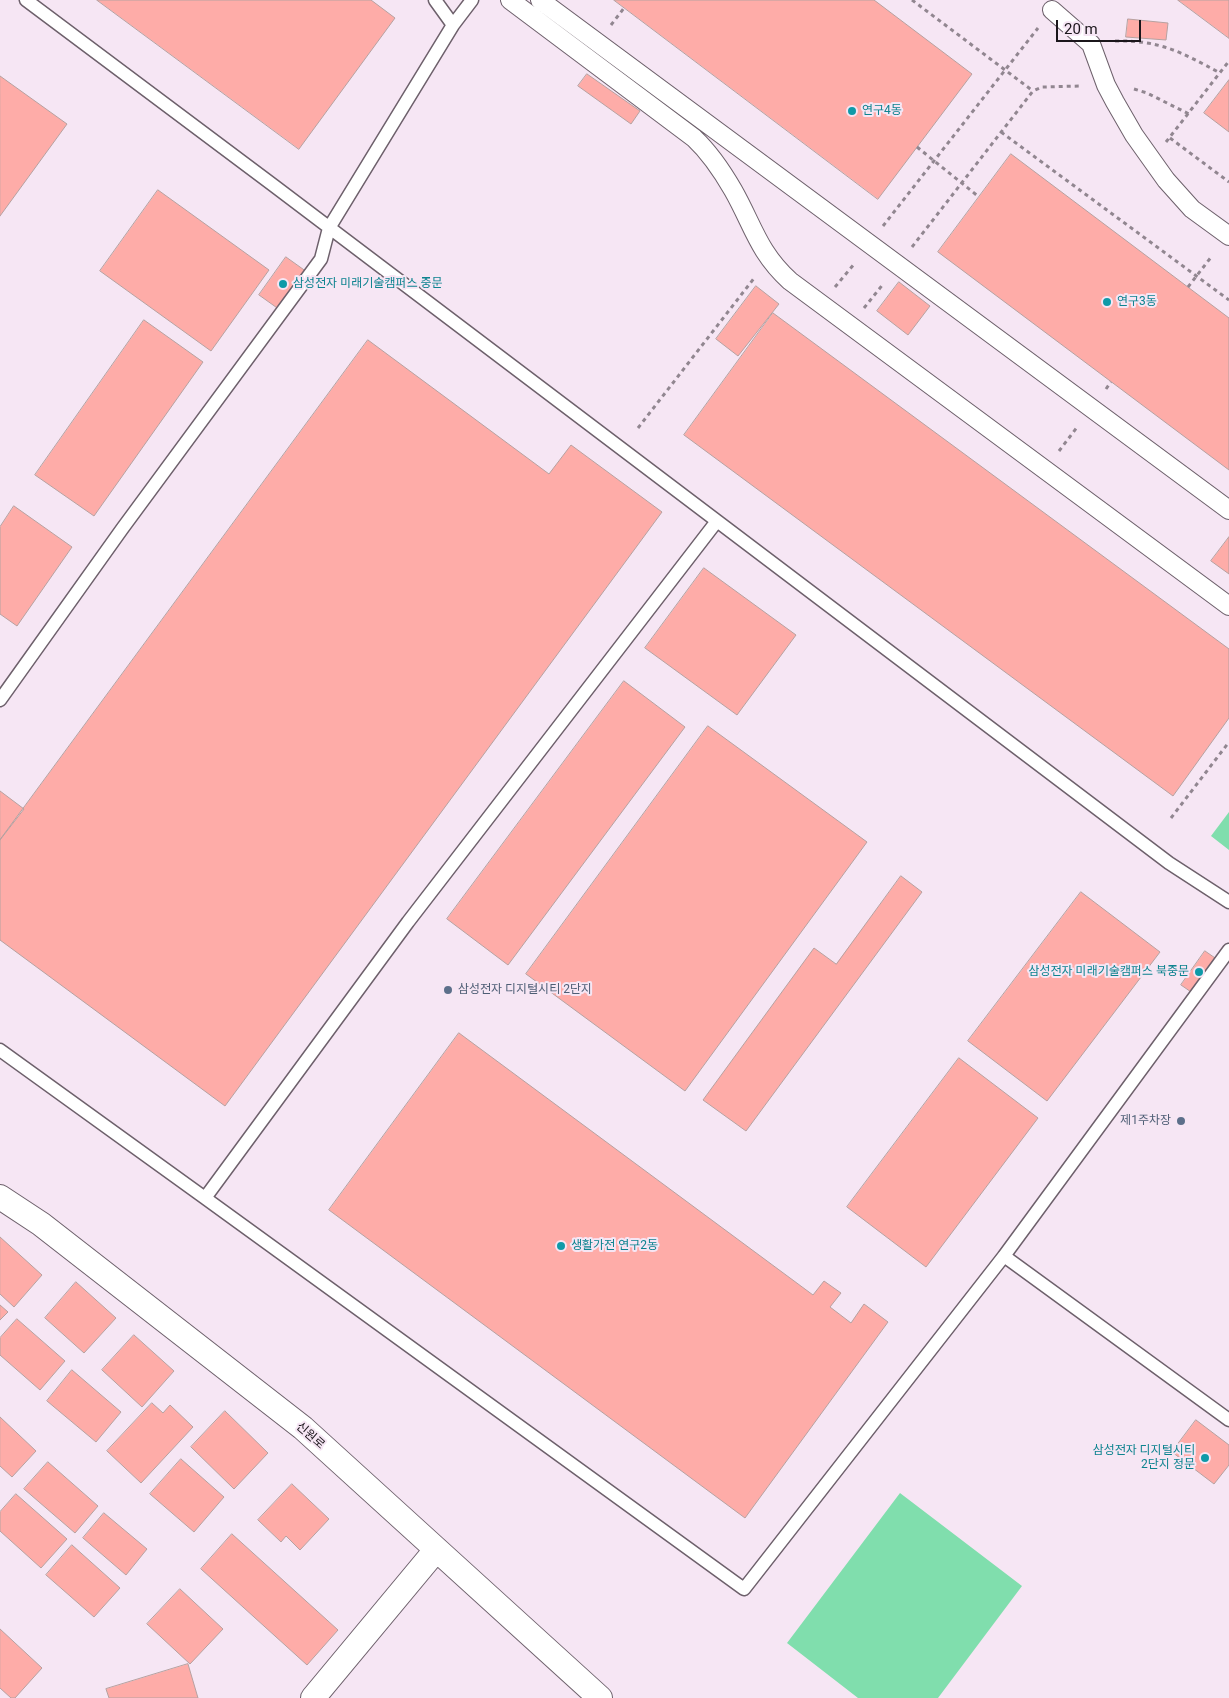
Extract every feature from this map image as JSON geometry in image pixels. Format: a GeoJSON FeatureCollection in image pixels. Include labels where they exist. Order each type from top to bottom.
{"type":"FeatureCollection","features":[{"type":"Feature","properties":{"kind":"street"},"geometry":{"type":"LineString","coordinates":[[510,0],[706,149],[734,192],[751,229],[769,258],[790,281],[1229,606]]}},
{"type":"Feature","properties":{"kind":"street"},"geometry":{"type":"LineString","coordinates":[[540,0],[1229,510]]}},
{"type":"Feature","properties":{"kind":"street"},"geometry":{"type":"LineString","coordinates":[[1052,10],[1091,44],[1106,85],[1134,135],[1166,180],[1192,209],[1229,236]]}},
{"type":"Feature","properties":{"kind":"street","name":"신원로"},"geometry":{"type":"LineString","coordinates":[[0,1197],[41,1224],[303,1428],[600,1698]]}},
{"type":"Feature","properties":{"kind":"street"},"geometry":{"type":"LineString","coordinates":[[312,1698],[436,1550]]}},
{"type":"Feature","properties":{"kind":"lane"},"geometry":{"type":"LineString","coordinates":[[26,0],[1169,863],[1229,902]]}},
{"type":"Feature","properties":{"kind":"lane"},"geometry":{"type":"LineString","coordinates":[[435,0],[453,25]]}},
{"type":"Feature","properties":{"kind":"lane"},"geometry":{"type":"LineString","coordinates":[[0,700],[122,528],[321,260],[329,228],[453,25],[472,0]]}},
{"type":"Feature","properties":{"kind":"lane"},"geometry":{"type":"LineString","coordinates":[[205,1198],[408,922],[717,522]]}},
{"type":"Feature","properties":{"kind":"lane"},"geometry":{"type":"LineString","coordinates":[[0,1050],[744,1589],[1004,1256],[1229,950]]}},
{"type":"Feature","properties":{"kind":"lane"},"geometry":{"type":"LineString","coordinates":[[1004,1256],[1229,1420]]}},
{"type":"Feature","properties":{"kind":"path"},"geometry":{"type":"LineString","coordinates":[[850,326],[1033,91],[912,0]]}},
{"type":"Feature","properties":{"kind":"path"},"geometry":{"type":"LineString","coordinates":[[822,305],[1052,10]]}},
{"type":"Feature","properties":{"kind":"path"},"geometry":{"type":"LineString","coordinates":[[1091,44],[1120,41],[1145,42],[1166,46],[1220,74]]}},
{"type":"Feature","properties":{"kind":"path"},"geometry":{"type":"LineString","coordinates":[[1152,161],[1229,61]]}},
{"type":"Feature","properties":{"kind":"path"},"geometry":{"type":"LineString","coordinates":[[1001,132],[1229,300]]}},
{"type":"Feature","properties":{"kind":"path"},"geometry":{"type":"LineString","coordinates":[[1170,138],[1229,182]]}},
{"type":"Feature","properties":{"kind":"path"},"geometry":{"type":"LineString","coordinates":[[917,147],[979,197]]}},
{"type":"Feature","properties":{"kind":"path"},"geometry":{"type":"LineString","coordinates":[[1188,287],[1212,256]]}},
{"type":"Feature","properties":{"kind":"path"},"geometry":{"type":"LineString","coordinates":[[638,428],[769,258]]}},
{"type":"Feature","properties":{"kind":"path"},"geometry":{"type":"LineString","coordinates":[[1171,818],[1229,742]]}},
{"type":"Feature","properties":{"kind":"green space"},"geometry":{"type":"Polygon","coordinates":[[[1229,812],[1229,850],[1211,836],[1229,812]]]}},
{"type":"Feature","properties":{"kind":"green space"},"geometry":{"type":"Polygon","coordinates":[[[900,1493],[1022,1586],[938,1698],[858,1698],[787,1643],[900,1493]]]}},
{"type":"Feature","properties":{"kind":"building"},"geometry":{"type":"Polygon","coordinates":[[[97,0],[371,0],[395,18],[299,149],[97,0]]]}},
{"type":"Feature","properties":{"kind":"building","name":"연구4동"},"geometry":{"type":"Polygon","coordinates":[[[614,0],[874,0],[972,74],[878,199],[614,0]]]}},
{"type":"Feature","properties":{"kind":"building"},"geometry":{"type":"Polygon","coordinates":[[[1178,0],[1229,0],[1229,38],[1178,0]]]}},
{"type":"Feature","properties":{"kind":"building"},"geometry":{"type":"Polygon","coordinates":[[[1128,19],[1168,23],[1166,40],[1126,37],[1128,19]]]}},
{"type":"Feature","properties":{"kind":"building"},"geometry":{"type":"Polygon","coordinates":[[[587,74],[640,111],[631,124],[578,86],[587,74]]]}},
{"type":"Feature","properties":{"kind":"building"},"geometry":{"type":"Polygon","coordinates":[[[0,76],[67,124],[0,216],[0,76]]]}},
{"type":"Feature","properties":{"kind":"building"},"geometry":{"type":"Polygon","coordinates":[[[1229,80],[1229,132],[1204,113],[1229,80]]]}},
{"type":"Feature","properties":{"kind":"building","name":"연구3동"},"geometry":{"type":"Polygon","coordinates":[[[1011,154],[1229,318],[1229,470],[938,252],[1011,154]]]}},
{"type":"Feature","properties":{"kind":"building"},"geometry":{"type":"Polygon","coordinates":[[[158,190],[269,270],[211,351],[100,271],[158,190]]]}},
{"type":"Feature","properties":{"kind":"building","name":"삼성전자 미래기술캠퍼스 중문"},"geometry":{"type":"Polygon","coordinates":[[[286,257],[307,272],[280,310],[259,295],[286,257]]]}},
{"type":"Feature","properties":{"kind":"building"},"geometry":{"type":"Polygon","coordinates":[[[899,282],[930,306],[908,335],[877,311],[899,282]]]}},
{"type":"Feature","properties":{"kind":"building"},"geometry":{"type":"Polygon","coordinates":[[[756,286],[779,304],[738,356],[716,339],[756,286]]]}},
{"type":"Feature","properties":{"kind":"building"},"geometry":{"type":"Polygon","coordinates":[[[773,313],[1229,649],[1229,718],[1173,796],[684,435],[773,313]]]}},
{"type":"Feature","properties":{"kind":"building"},"geometry":{"type":"Polygon","coordinates":[[[144,320],[203,362],[94,516],[35,475],[144,320]]]}},
{"type":"Feature","properties":{"kind":"building"},"geometry":{"type":"Polygon","coordinates":[[[368,340],[549,474],[571,445],[662,512],[225,1106],[0,940],[0,840],[368,340]]]}},
{"type":"Feature","properties":{"kind":"building"},"geometry":{"type":"Polygon","coordinates":[[[14,506],[72,547],[17,626],[0,614],[0,527],[14,506]]]}},
{"type":"Feature","properties":{"kind":"building"},"geometry":{"type":"Polygon","coordinates":[[[1229,537],[1229,574],[1211,561],[1229,537]]]}},
{"type":"Feature","properties":{"kind":"building"},"geometry":{"type":"Polygon","coordinates":[[[704,568],[796,635],[737,715],[645,648],[704,568]]]}},
{"type":"Feature","properties":{"kind":"building"},"geometry":{"type":"Polygon","coordinates":[[[624,681],[685,727],[508,965],[447,919],[624,681]]]}},
{"type":"Feature","properties":{"kind":"building"},"geometry":{"type":"Polygon","coordinates":[[[708,726],[867,842],[685,1091],[526,974],[708,726]]]}},
{"type":"Feature","properties":{"kind":"building"},"geometry":{"type":"Polygon","coordinates":[[[0,791],[24,809],[0,840],[0,791]]]}},
{"type":"Feature","properties":{"kind":"building"},"geometry":{"type":"Polygon","coordinates":[[[901,876],[922,892],[746,1131],[703,1100],[814,948],[836,964],[901,876]]]}},
{"type":"Feature","properties":{"kind":"building"},"geometry":{"type":"Polygon","coordinates":[[[1081,892],[1160,952],[1047,1101],[968,1041],[1081,892]]]}},
{"type":"Feature","properties":{"kind":"building","name":"삼성전자 미래기술캠퍼스 북중문"},"geometry":{"type":"Polygon","coordinates":[[[1205,951],[1218,960],[1194,994],[1181,985],[1205,951]]]}},
{"type":"Feature","properties":{"kind":"building","name":"생활가전 연구2동"},"geometry":{"type":"Polygon","coordinates":[[[459,1033],[813,1295],[824,1281],[841,1293],[830,1307],[851,1323],[864,1304],[888,1322],[745,1518],[329,1210],[459,1033]]]}},
{"type":"Feature","properties":{"kind":"building"},"geometry":{"type":"Polygon","coordinates":[[[959,1058],[1038,1118],[926,1267],[847,1207],[959,1058]]]}},
{"type":"Feature","properties":{"kind":"building"},"geometry":{"type":"Polygon","coordinates":[[[0,1237],[42,1275],[14,1307],[0,1294],[0,1237]]]}},
{"type":"Feature","properties":{"kind":"building"},"geometry":{"type":"Polygon","coordinates":[[[76,1282],[116,1318],[84,1353],[45,1318],[76,1282]]]}},
{"type":"Feature","properties":{"kind":"building"},"geometry":{"type":"Polygon","coordinates":[[[0,1305],[8,1312],[0,1320],[0,1305]]]}},
{"type":"Feature","properties":{"kind":"building"},"geometry":{"type":"Polygon","coordinates":[[[17,1319],[65,1361],[40,1390],[0,1355],[0,1338],[17,1319]]]}},
{"type":"Feature","properties":{"kind":"building"},"geometry":{"type":"Polygon","coordinates":[[[134,1335],[174,1371],[142,1407],[102,1370],[134,1335]]]}},
{"type":"Feature","properties":{"kind":"building"},"geometry":{"type":"Polygon","coordinates":[[[72,1370],[121,1412],[96,1442],[47,1401],[72,1370]]]}},
{"type":"Feature","properties":{"kind":"building"},"geometry":{"type":"Polygon","coordinates":[[[152,1403],[163,1413],[170,1405],[193,1427],[141,1483],[107,1451],[152,1403]]]}},
{"type":"Feature","properties":{"kind":"building"},"geometry":{"type":"Polygon","coordinates":[[[225,1411],[268,1453],[234,1489],[191,1447],[225,1411]]]}},
{"type":"Feature","properties":{"kind":"building"},"geometry":{"type":"Polygon","coordinates":[[[0,1417],[36,1451],[12,1477],[0,1466],[0,1417]]]}},
{"type":"Feature","properties":{"kind":"building","name":"삼성전자 디지털시티 2단지 정문"},"geometry":{"type":"Polygon","coordinates":[[[1196,1420],[1229,1445],[1229,1465],[1214,1484],[1172,1452],[1196,1420]]]}},
{"type":"Feature","properties":{"kind":"building"},"geometry":{"type":"Polygon","coordinates":[[[181,1459],[224,1497],[194,1532],[150,1494],[181,1459]]]}},
{"type":"Feature","properties":{"kind":"building"},"geometry":{"type":"Polygon","coordinates":[[[48,1462],[98,1506],[75,1533],[24,1489],[48,1462]]]}},
{"type":"Feature","properties":{"kind":"building"},"geometry":{"type":"Polygon","coordinates":[[[292,1484],[329,1519],[300,1550],[286,1536],[281,1542],[258,1520],[292,1484]]]}},
{"type":"Feature","properties":{"kind":"building"},"geometry":{"type":"Polygon","coordinates":[[[16,1494],[67,1539],[41,1568],[0,1531],[0,1512],[16,1494]]]}},
{"type":"Feature","properties":{"kind":"building"},"geometry":{"type":"Polygon","coordinates":[[[104,1513],[147,1549],[126,1575],[83,1538],[104,1513]]]}},
{"type":"Feature","properties":{"kind":"building"},"geometry":{"type":"Polygon","coordinates":[[[232,1534],[338,1630],[307,1665],[201,1569],[232,1534]]]}},
{"type":"Feature","properties":{"kind":"building"},"geometry":{"type":"Polygon","coordinates":[[[72,1545],[120,1588],[94,1617],[46,1575],[72,1545]]]}},
{"type":"Feature","properties":{"kind":"building"},"geometry":{"type":"Polygon","coordinates":[[[180,1589],[223,1629],[190,1664],[147,1624],[180,1589]]]}},
{"type":"Feature","properties":{"kind":"building"},"geometry":{"type":"Polygon","coordinates":[[[0,1629],[42,1668],[15,1698],[11,1698],[0,1688],[0,1629]]]}},
{"type":"Feature","properties":{"kind":"building"},"geometry":{"type":"Polygon","coordinates":[[[188,1664],[198,1698],[109,1698],[106,1689],[188,1664]]]}},
{"type":"Feature","properties":{"kind":"place","name":"연구4동"},"geometry":{"type":"Point","coordinates":[852,111]}},
{"type":"Feature","properties":{"kind":"place","name":"삼성전자 미래기술캠퍼스 중문"},"geometry":{"type":"Point","coordinates":[283,284]}},
{"type":"Feature","properties":{"kind":"place","name":"연구3동"},"geometry":{"type":"Point","coordinates":[1107,302]}},
{"type":"Feature","properties":{"kind":"place","name":"삼성전자 미래기술캠퍼스 북중문"},"geometry":{"type":"Point","coordinates":[1199,972]}},
{"type":"Feature","properties":{"kind":"place","name":"삼성전자 디지털시티 2단지"},"geometry":{"type":"Point","coordinates":[448,990]}},
{"type":"Feature","properties":{"kind":"place","name":"제1주차장"},"geometry":{"type":"Point","coordinates":[1181,1121]}},
{"type":"Feature","properties":{"kind":"place","name":"생활가전 연구2동"},"geometry":{"type":"Point","coordinates":[561,1246]}},
{"type":"Feature","properties":{"kind":"place","name":"삼성전자 디지털시티 2단지 정문"},"geometry":{"type":"Point","coordinates":[1205,1458]}}]}
